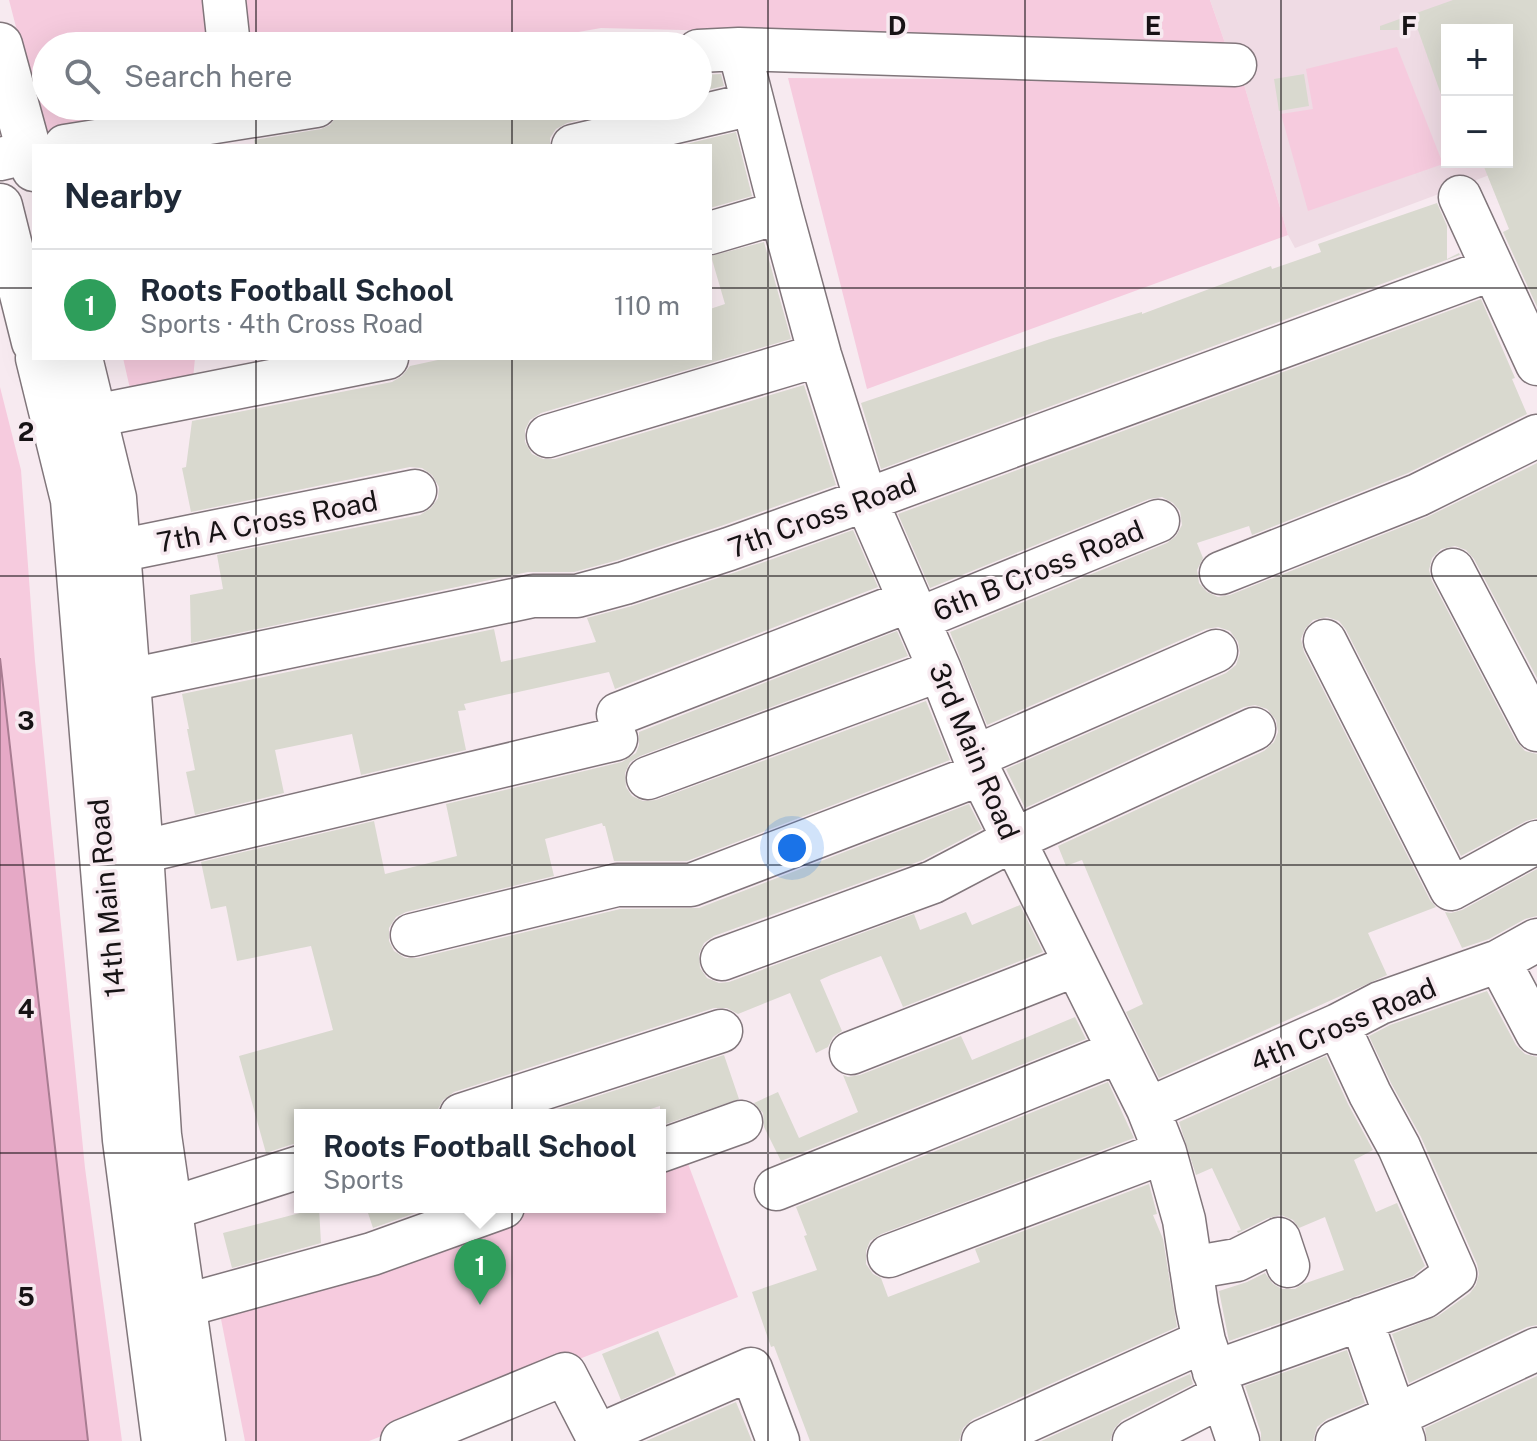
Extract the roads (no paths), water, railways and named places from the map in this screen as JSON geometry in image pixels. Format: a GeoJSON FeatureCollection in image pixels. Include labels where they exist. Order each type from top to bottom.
{"type":"FeatureCollection","features":[{"type":"Feature","properties":{"kind":"main road"},"geometry":{"type":"LineString","coordinates":[[0,45],[32,152]]}},
{"type":"Feature","properties":{"kind":"main road"},"geometry":{"type":"LineString","coordinates":[[0,206],[32,334]]}},
{"type":"Feature","properties":{"kind":"main road","name":"14th Main Road"},"geometry":{"type":"LineString","coordinates":[[38,360],[73,500],[125,1140],[164,1441]]}},
{"type":"Feature","properties":{"kind":"main road","name":"14th Main Road"},"geometry":{"type":"LineString","coordinates":[[80,360],[114,498],[159,1135],[203,1441]]}},
{"type":"Feature","properties":{"kind":"street"},"geometry":{"type":"LineString","coordinates":[[224,0],[227,32]]}},
{"type":"Feature","properties":{"kind":"street","name":"3rd Main Road"},"geometry":{"type":"LineString","coordinates":[[739,49],[820,355],[866,500],[978,765],[1148,1109],[1165,1152],[1184,1220],[1213,1370],[1237,1441]]}},
{"type":"Feature","properties":{"kind":"street"},"geometry":{"type":"LineString","coordinates":[[712,50],[1235,65]]}},
{"type":"Feature","properties":{"kind":"street"},"geometry":{"type":"LineString","coordinates":[[712,113],[752,104]]}},
{"type":"Feature","properties":{"kind":"street"},"geometry":{"type":"LineString","coordinates":[[85,144],[199,120]]}},
{"type":"Feature","properties":{"kind":"street"},"geometry":{"type":"LineString","coordinates":[[582,144],[684,120]]}},
{"type":"Feature","properties":{"kind":"street"},"geometry":{"type":"LineString","coordinates":[[1460,197],[1537,364]]}},
{"type":"Feature","properties":{"kind":"street"},"geometry":{"type":"LineString","coordinates":[[712,232],[781,212]]}},
{"type":"Feature","properties":{"kind":"street","name":"7th Cross Road"},"geometry":{"type":"LineString","coordinates":[[129,680],[533,596],[577,596],[625,583],[866,500],[1493,269]]}},
{"type":"Feature","properties":{"kind":"street"},"geometry":{"type":"LineString","coordinates":[[548,436],[820,355]]}},
{"type":"Feature","properties":{"kind":"street"},"geometry":{"type":"LineString","coordinates":[[94,416],[377,360]]}},
{"type":"Feature","properties":{"kind":"street"},"geometry":{"type":"LineString","coordinates":[[1221,573],[1418,495],[1537,436]]}},
{"type":"Feature","properties":{"kind":"street","name":"7th A Cross Road"},"geometry":{"type":"LineString","coordinates":[[118,551],[415,491]]}},
{"type":"Feature","properties":{"kind":"street","name":"6th B Cross Road"},"geometry":{"type":"LineString","coordinates":[[141,852],[617,726],[913,610],[1158,521]]}},
{"type":"Feature","properties":{"kind":"street"},"geometry":{"type":"LineString","coordinates":[[1453,570],[1537,730]]}},
{"type":"Feature","properties":{"kind":"street"},"geometry":{"type":"LineString","coordinates":[[1325,641],[1451,889],[1537,842]]}},
{"type":"Feature","properties":{"kind":"street"},"geometry":{"type":"LineString","coordinates":[[412,935],[617,885],[691,885],[978,765],[1216,651]]}},
{"type":"Feature","properties":{"kind":"street"},"geometry":{"type":"LineString","coordinates":[[648,778],[940,670]]}},
{"type":"Feature","properties":{"kind":"street"},"geometry":{"type":"LineString","coordinates":[[722,959],[933,882],[1013,840],[1254,729]]}},
{"type":"Feature","properties":{"kind":"street","name":"4th Cross Road"},"geometry":{"type":"LineString","coordinates":[[1148,1109],[1338,1025],[1380,1003],[1499,961],[1537,940]]}},
{"type":"Feature","properties":{"kind":"street"},"geometry":{"type":"LineString","coordinates":[[1499,961],[1537,1033]]}},
{"type":"Feature","properties":{"kind":"street"},"geometry":{"type":"LineString","coordinates":[[851,1053],[1076,965]]}},
{"type":"Feature","properties":{"kind":"street"},"geometry":{"type":"LineString","coordinates":[[983,1441],[1213,1370],[1424,1297],[1455,1274],[1399,1147],[1338,1025]]}},
{"type":"Feature","properties":{"kind":"street"},"geometry":{"type":"LineString","coordinates":[[480,1109],[721,1031]]}},
{"type":"Feature","properties":{"kind":"street"},"geometry":{"type":"LineString","coordinates":[[776,1189],[1118,1052]]}},
{"type":"Feature","properties":{"kind":"street"},"geometry":{"type":"LineString","coordinates":[[666,1149],[741,1122]]}},
{"type":"Feature","properties":{"kind":"street"},"geometry":{"type":"LineString","coordinates":[[889,1256],[1165,1152]]}},
{"type":"Feature","properties":{"kind":"street"},"geometry":{"type":"LineString","coordinates":[[169,1209],[294,1169]]}},
{"type":"Feature","properties":{"kind":"street"},"geometry":{"type":"LineString","coordinates":[[183,1306],[372,1254],[486,1213]]}},
{"type":"Feature","properties":{"kind":"street"},"geometry":{"type":"LineString","coordinates":[[1191,1268],[1237,1260],[1279,1239],[1288,1266]]}},
{"type":"Feature","properties":{"kind":"street"},"geometry":{"type":"LineString","coordinates":[[1361,1319],[1400,1429]]}},
{"type":"Feature","properties":{"kind":"street"},"geometry":{"type":"LineString","coordinates":[[1337,1441],[1400,1429],[1537,1349]]}},
{"type":"Feature","properties":{"kind":"street"},"geometry":{"type":"LineString","coordinates":[[402,1441],[565,1374],[597,1436],[751,1369],[778,1441]]}},
{"type":"Feature","properties":{"kind":"street"},"geometry":{"type":"LineString","coordinates":[[1134,1441],[1213,1370]]}},
{"type":"Feature","properties":{"kind":"place","name":"Roots Football School"},"geometry":{"type":"Point","coordinates":[480,1305]}}]}
